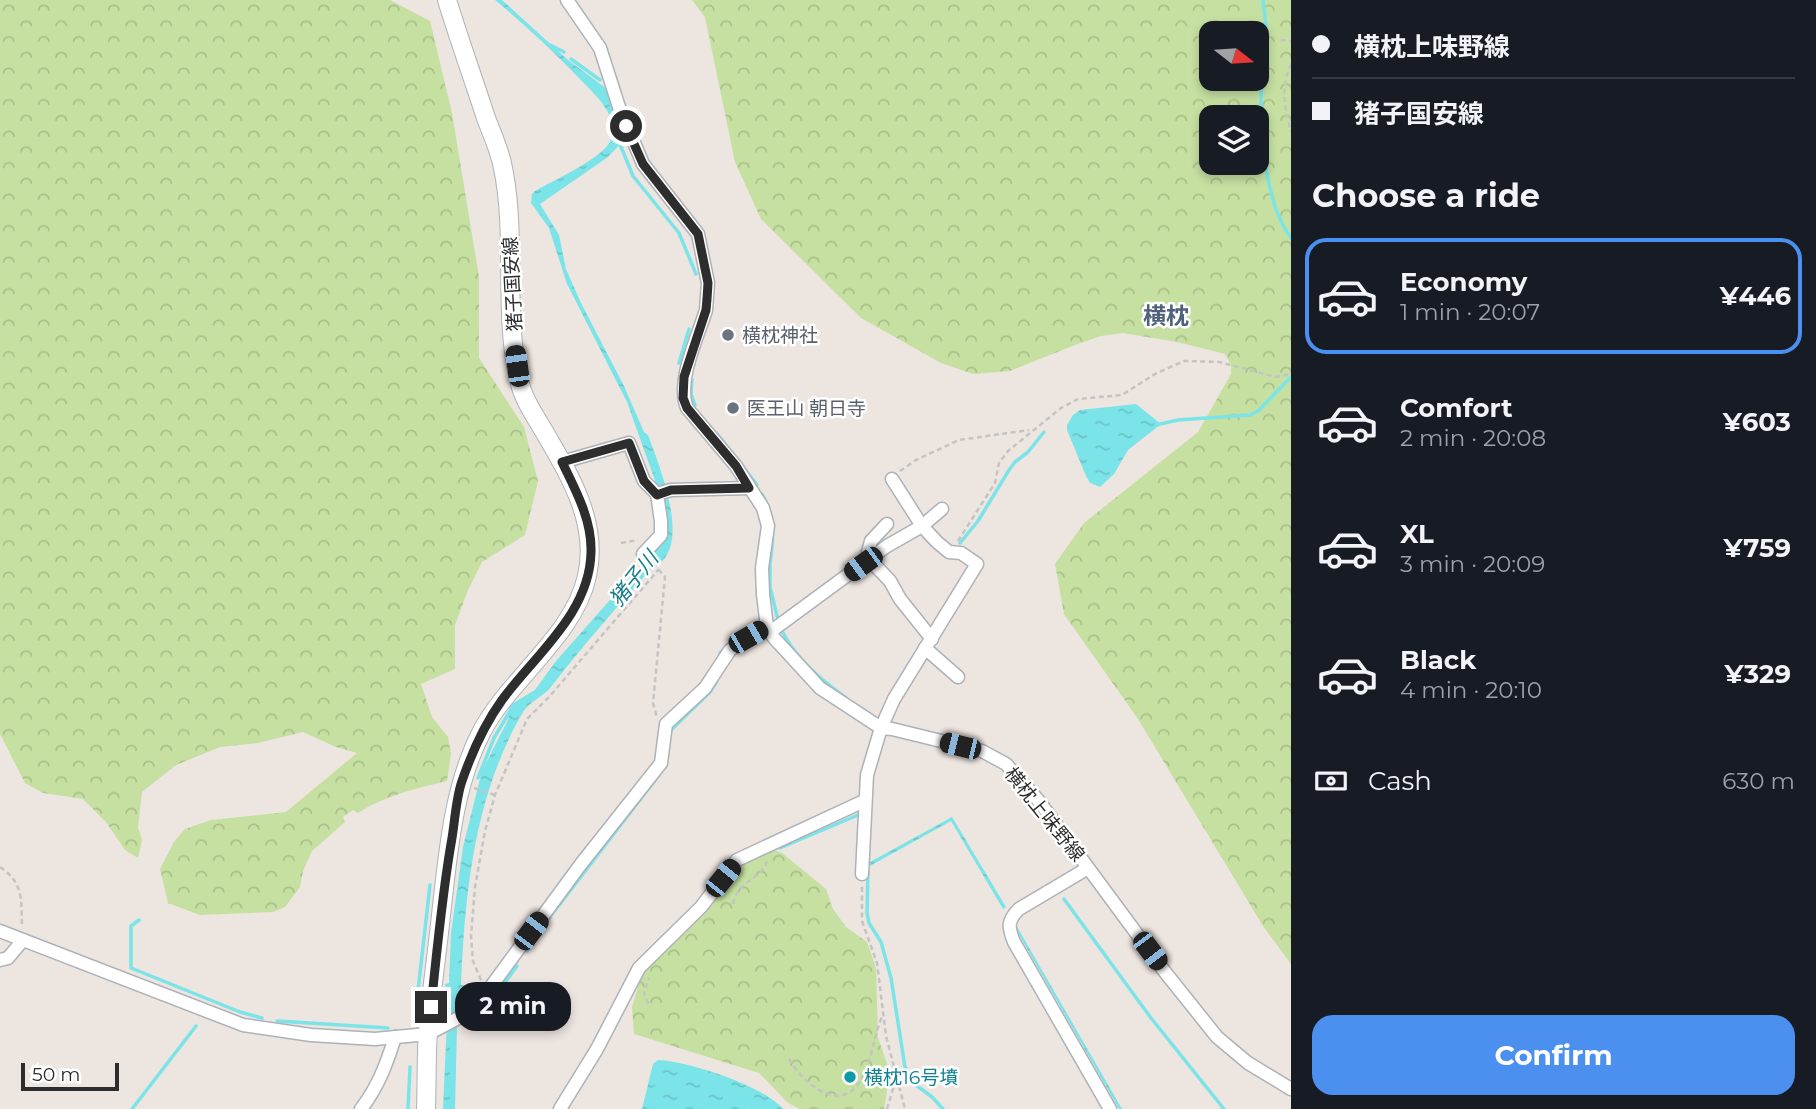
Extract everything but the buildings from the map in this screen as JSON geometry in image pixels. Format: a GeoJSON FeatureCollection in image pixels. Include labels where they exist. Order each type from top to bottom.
{"type":"FeatureCollection","features":[{"type":"Feature","properties":{"kind":"main road","name":"猪子国安線"},"geometry":{"type":"LineString","coordinates":[[426,1109],[428,1034],[445,875],[461,784],[482,731],[503,698],[563,626],[579,600],[587,578],[591,552],[581,501],[562,462],[528,405],[519,381],[503,167],[447,0]]}},
{"type":"Feature","properties":{"kind":"street"},"geometry":{"type":"LineString","coordinates":[[567,0],[600,48],[619,107],[643,164],[698,234],[708,283],[706,310],[684,377],[683,398],[687,408],[736,466],[763,508],[768,526],[762,568],[769,629]]}},
{"type":"Feature","properties":{"kind":"street"},"geometry":{"type":"LineString","coordinates":[[562,462],[629,443],[644,481],[657,495],[661,521],[660,535],[643,554]]}},
{"type":"Feature","properties":{"kind":"street"},"geometry":{"type":"LineString","coordinates":[[862,874],[867,775],[881,729],[894,699],[977,564],[961,553],[950,552],[922,526],[892,479]]}},
{"type":"Feature","properties":{"kind":"street"},"geometry":{"type":"LineString","coordinates":[[657,495],[671,490],[749,488]]}},
{"type":"Feature","properties":{"kind":"street"},"geometry":{"type":"LineString","coordinates":[[0,931],[243,1025],[311,1035],[375,1039],[428,1034],[466,1014],[486,992],[581,864],[661,763],[666,724],[705,688],[730,650],[769,629],[922,526],[942,509]]}},
{"type":"Feature","properties":{"kind":"street"},"geometry":{"type":"LineString","coordinates":[[887,524],[871,541],[868,552],[870,560],[890,582],[929,643],[958,677]]}},
{"type":"Feature","properties":{"kind":"street","name":"横枕上味野線"},"geometry":{"type":"LineString","coordinates":[[769,629],[820,688],[881,729],[892,729],[982,751],[1006,764],[1038,800],[1217,1037],[1248,1063],[1291,1089]]}},
{"type":"Feature","properties":{"kind":"street"},"geometry":{"type":"LineString","coordinates":[[561,1109],[597,1049],[639,968],[701,906],[737,860],[864,801]]}},
{"type":"Feature","properties":{"kind":"street"},"geometry":{"type":"LineString","coordinates":[[1088,868],[1020,909],[1011,918],[1008,929],[1110,1109]]}},
{"type":"Feature","properties":{"kind":"street"},"geometry":{"type":"LineString","coordinates":[[0,960],[8,958],[23,940]]}},
{"type":"Feature","properties":{"kind":"street"},"geometry":{"type":"LineString","coordinates":[[361,1109],[372,1095],[387,1063],[395,1037]]}},
{"type":"Feature","properties":{"kind":"path"},"geometry":{"type":"LineString","coordinates":[[1281,40],[1291,41]]}},
{"type":"Feature","properties":{"kind":"path"},"geometry":{"type":"LineString","coordinates":[[1291,64],[1287,74],[1284,104],[1291,132]]}},
{"type":"Feature","properties":{"kind":"path"},"geometry":{"type":"LineString","coordinates":[[950,552],[995,483],[999,463],[1008,451],[1061,408],[1078,399],[1122,395],[1155,374],[1184,361],[1219,362],[1276,377],[1291,374]]}},
{"type":"Feature","properties":{"kind":"path"},"geometry":{"type":"LineString","coordinates":[[1284,375],[1291,368]]}},
{"type":"Feature","properties":{"kind":"path"},"geometry":{"type":"LineString","coordinates":[[892,479],[916,460],[959,440],[1032,430]]}},
{"type":"Feature","properties":{"kind":"path"},"geometry":{"type":"LineString","coordinates":[[621,542],[638,540],[643,554],[665,577],[653,703],[657,719],[666,724]]}},
{"type":"Feature","properties":{"kind":"path"},"geometry":{"type":"LineString","coordinates":[[486,992],[473,961],[471,936],[475,887],[495,795],[511,753],[531,713],[549,697],[584,653],[659,569]]}},
{"type":"Feature","properties":{"kind":"path"},"geometry":{"type":"LineString","coordinates":[[461,784],[495,795]]}},
{"type":"Feature","properties":{"kind":"path"},"geometry":{"type":"LineString","coordinates":[[733,904],[738,889],[767,864],[768,845]]}},
{"type":"Feature","properties":{"kind":"path"},"geometry":{"type":"LineString","coordinates":[[0,867],[17,881],[21,894],[23,940]]}},
{"type":"Feature","properties":{"kind":"path"},"geometry":{"type":"LineString","coordinates":[[862,874],[862,921],[877,963],[883,1015],[905,1109]]}},
{"type":"Feature","properties":{"kind":"path"},"geometry":{"type":"LineString","coordinates":[[648,1004],[644,993],[652,971],[650,958]]}},
{"type":"Feature","properties":{"kind":"path"},"geometry":{"type":"LineString","coordinates":[[789,1059],[805,1080],[829,1095],[841,1096],[853,1092],[864,1075],[883,1015]]}},
{"type":"Feature","properties":{"kind":"path"},"geometry":{"type":"LineString","coordinates":[[887,1109],[896,1079]]}},
{"type":"Feature","properties":{"kind":"green space"},"geometry":{"type":"Polygon","coordinates":[[[0,0],[390,0],[430,21],[452,113],[479,277],[479,358],[524,427],[538,481],[525,535],[482,562],[468,590],[455,625],[455,669],[421,684],[432,717],[448,737],[451,754],[447,781],[401,793],[358,813],[353,810],[343,817],[345,822],[312,851],[303,871],[300,887],[285,907],[273,912],[200,915],[168,903],[160,869],[174,842],[185,829],[211,820],[286,812],[357,753],[303,732],[258,743],[220,747],[176,765],[142,792],[138,827],[142,840],[138,858],[125,850],[106,822],[83,799],[43,793],[25,783],[0,734],[0,0]]]}},
{"type":"Feature","properties":{"kind":"green space"},"geometry":{"type":"Polygon","coordinates":[[[692,0],[1291,0],[1291,964],[1263,926],[1138,719],[1064,614],[1055,564],[1084,523],[1198,432],[1231,374],[1231,365],[1225,354],[1123,333],[1101,336],[1010,371],[973,374],[941,363],[861,318],[761,219],[735,162],[705,17],[692,0]]]}},
{"type":"Feature","properties":{"kind":"green space"},"geometry":{"type":"Polygon","coordinates":[[[771,849],[782,853],[826,889],[833,909],[846,927],[867,942],[876,968],[878,1038],[890,1072],[884,1109],[800,1109],[788,1103],[759,1073],[634,1034],[632,1007],[642,973],[690,928],[742,864],[771,849]]]}},
{"type":"Feature","properties":{"kind":"water"},"geometry":{"type":"Polygon","coordinates":[[[495,0],[502,0],[568,60],[611,92],[626,138],[608,157],[540,204],[559,235],[566,269],[580,301],[624,386],[644,432],[648,435],[665,486],[673,526],[671,544],[665,559],[652,568],[626,597],[548,690],[529,705],[507,743],[483,809],[470,878],[461,985],[466,986],[457,1027],[455,1109],[443,1109],[448,998],[445,984],[449,983],[451,933],[463,847],[482,771],[508,720],[510,705],[535,690],[556,661],[655,549],[658,489],[627,402],[567,284],[549,228],[531,203],[535,191],[584,164],[608,145],[612,132],[610,117],[600,100],[568,67],[495,0]]]}},
{"type":"Feature","properties":{"kind":"water"},"geometry":{"type":"Polygon","coordinates":[[[1136,404],[1161,424],[1128,450],[1114,474],[1100,487],[1090,483],[1067,425],[1080,410],[1136,404]]]}},
{"type":"Feature","properties":{"kind":"water"},"geometry":{"type":"Polygon","coordinates":[[[870,807],[870,862],[952,817],[1006,907],[1003,909],[951,821],[868,867],[870,807]]]}},
{"type":"Feature","properties":{"kind":"water"},"geometry":{"type":"Polygon","coordinates":[[[1016,925],[1122,1109],[1119,1109],[1014,926],[1016,925]]]}},
{"type":"Feature","properties":{"kind":"water"},"geometry":{"type":"Polygon","coordinates":[[[658,1060],[688,1065],[725,1076],[760,1092],[783,1109],[642,1109],[653,1064],[658,1060]]]}},
{"type":"Feature","properties":{"kind":"waterway"},"geometry":{"type":"LineString","coordinates":[[1263,0],[1267,43],[1261,93],[1262,137],[1274,204],[1291,238]]}},
{"type":"Feature","properties":{"kind":"waterway","name":"猪子川"},"geometry":{"type":"LineString","coordinates":[[550,45],[564,52]]}},
{"type":"Feature","properties":{"kind":"waterway"},"geometry":{"type":"LineString","coordinates":[[571,59],[600,80]]}},
{"type":"Feature","properties":{"kind":"waterway"},"geometry":{"type":"LineString","coordinates":[[619,142],[633,176],[679,233],[696,274]]}},
{"type":"Feature","properties":{"kind":"waterway"},"geometry":{"type":"LineString","coordinates":[[679,363],[689,329]]}},
{"type":"Feature","properties":{"kind":"waterway"},"geometry":{"type":"LineString","coordinates":[[1156,425],[1178,420],[1250,415],[1258,411],[1291,377]]}},
{"type":"Feature","properties":{"kind":"waterway"},"geometry":{"type":"LineString","coordinates":[[692,380],[691,394],[695,405]]}},
{"type":"Feature","properties":{"kind":"waterway"},"geometry":{"type":"LineString","coordinates":[[960,543],[978,521],[1015,462],[1028,452],[1044,432]]}},
{"type":"Feature","properties":{"kind":"waterway"},"geometry":{"type":"LineString","coordinates":[[717,434],[726,445]]}},
{"type":"Feature","properties":{"kind":"waterway"},"geometry":{"type":"LineString","coordinates":[[747,472],[757,485]]}},
{"type":"Feature","properties":{"kind":"waterway"},"geometry":{"type":"LineString","coordinates":[[762,494],[772,521],[770,564]]}},
{"type":"Feature","properties":{"kind":"waterway"},"geometry":{"type":"LineString","coordinates":[[770,566],[770,587],[778,620]]}},
{"type":"Feature","properties":{"kind":"waterway"},"geometry":{"type":"LineString","coordinates":[[781,629],[793,649],[809,667],[846,698]]}},
{"type":"Feature","properties":{"kind":"waterway"},"geometry":{"type":"LineString","coordinates":[[720,653],[741,633]]}},
{"type":"Feature","properties":{"kind":"waterway"},"geometry":{"type":"LineString","coordinates":[[670,731],[710,692],[717,681]]}},
{"type":"Feature","properties":{"kind":"waterway"},"geometry":{"type":"LineString","coordinates":[[478,778],[494,738],[513,706]]}},
{"type":"Feature","properties":{"kind":"waterway"},"geometry":{"type":"LineString","coordinates":[[527,951],[543,926],[659,775]]}},
{"type":"Feature","properties":{"kind":"waterway"},"geometry":{"type":"LineString","coordinates":[[780,848],[858,815]]}},
{"type":"Feature","properties":{"kind":"waterway"},"geometry":{"type":"LineString","coordinates":[[868,872],[867,913],[869,923],[881,942],[891,978],[905,1067],[916,1085],[943,1109]]}},
{"type":"Feature","properties":{"kind":"waterway"},"geometry":{"type":"LineString","coordinates":[[415,1017],[430,885]]}},
{"type":"Feature","properties":{"kind":"waterway"},"geometry":{"type":"LineString","coordinates":[[1064,899],[1151,1018],[1224,1109]]}},
{"type":"Feature","properties":{"kind":"waterway"},"geometry":{"type":"LineString","coordinates":[[139,920],[131,926],[131,968],[240,1012],[262,1018]]}},
{"type":"Feature","properties":{"kind":"waterway"},"geometry":{"type":"LineString","coordinates":[[489,1004],[517,966]]}},
{"type":"Feature","properties":{"kind":"waterway"},"geometry":{"type":"LineString","coordinates":[[277,1021],[388,1028]]}},
{"type":"Feature","properties":{"kind":"waterway"},"geometry":{"type":"LineString","coordinates":[[132,1109],[196,1026]]}},
{"type":"Feature","properties":{"kind":"waterway"},"geometry":{"type":"LineString","coordinates":[[408,1109],[410,1067]]}},
{"type":"Feature","properties":{"kind":"place","name":"横枕神社"},"geometry":{"type":"Point","coordinates":[728,335]}},
{"type":"Feature","properties":{"kind":"place","name":"医王山 朝日寺"},"geometry":{"type":"Point","coordinates":[733,408]}},
{"type":"Feature","properties":{"kind":"place","name":"横枕16号墳"},"geometry":{"type":"Point","coordinates":[850,1077]}},
{"type":"Feature","properties":{"kind":"district","name":"横枕"},"geometry":{"type":"Point","coordinates":[1166,316]}},
{"type":"Feature","properties":{"kind":"route"},"geometry":{"type":"LineString","coordinates":[[431,1007],[445,875],[461,784],[482,731],[503,698],[563,626],[579,600],[587,578],[591,552],[588,527],[581,501],[562,462],[629,443],[644,481],[657,495],[671,490],[749,488],[736,466],[687,408],[683,398],[684,377],[706,310],[708,283],[704,261],[698,234],[643,164],[626,126]]}}]}
